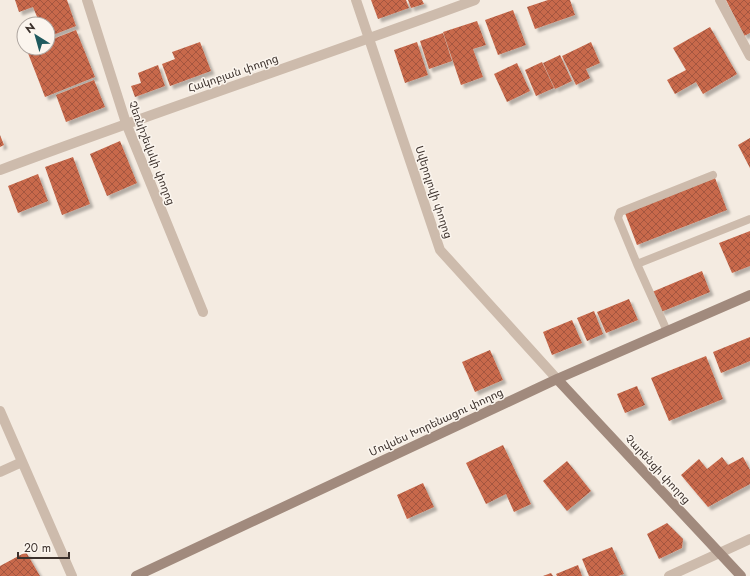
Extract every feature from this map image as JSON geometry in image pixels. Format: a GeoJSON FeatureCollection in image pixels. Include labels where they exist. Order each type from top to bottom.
{"type":"FeatureCollection","features":[{"type":"Feature","properties":{"kind":"main road","name":"Մովսես Խորենացու փողոց"},"geometry":{"type":"LineString","coordinates":[[136,576],[557,379],[750,295]]}},
{"type":"Feature","properties":{"kind":"main road","name":"Չարենցի փողոց"},"geometry":{"type":"LineString","coordinates":[[557,379],[740,576]]}},
{"type":"Feature","properties":{"kind":"street","name":"Չեռնիշեվսկի փողոց"},"geometry":{"type":"LineString","coordinates":[[87,0],[126,123],[203,312]]}},
{"type":"Feature","properties":{"kind":"street","name":"Սվերդլովի փողոց"},"geometry":{"type":"LineString","coordinates":[[356,0],[440,250],[557,379]]}},
{"type":"Feature","properties":{"kind":"street","name":"Հակոբյան փողոց"},"geometry":{"type":"LineString","coordinates":[[0,170],[126,123],[475,0]]}},
{"type":"Feature","properties":{"kind":"street"},"geometry":{"type":"LineString","coordinates":[[720,0],[750,56]]}},
{"type":"Feature","properties":{"kind":"street"},"geometry":{"type":"LineString","coordinates":[[0,411],[72,576]]}},
{"type":"Feature","properties":{"kind":"street"},"geometry":{"type":"LineString","coordinates":[[0,472],[22,462]]}},
{"type":"Feature","properties":{"kind":"street"},"geometry":{"type":"LineString","coordinates":[[669,576],[750,539]]}},
{"type":"Feature","properties":{"kind":"lane"},"geometry":{"type":"LineString","coordinates":[[667,331],[618,218],[620,212],[713,175]]}},
{"type":"Feature","properties":{"kind":"lane"},"geometry":{"type":"LineString","coordinates":[[637,264],[750,219]]}},
{"type":"Feature","properties":{"kind":"building"},"geometry":{"type":"Polygon","coordinates":[[[15,0],[67,0],[76,26],[56,34],[56,16],[37,16],[33,7],[19,12],[15,0]]]}},
{"type":"Feature","properties":{"kind":"building"},"geometry":{"type":"Polygon","coordinates":[[[371,0],[406,0],[409,8],[378,19],[371,0]]]}},
{"type":"Feature","properties":{"kind":"building"},"geometry":{"type":"Polygon","coordinates":[[[408,0],[422,0],[424,4],[411,8],[408,0]]]}},
{"type":"Feature","properties":{"kind":"building"},"geometry":{"type":"Polygon","coordinates":[[[548,0],[570,0],[575,15],[535,29],[527,7],[548,0]]]}},
{"type":"Feature","properties":{"kind":"building"},"geometry":{"type":"Polygon","coordinates":[[[726,0],[750,0],[750,33],[744,36],[726,0]]]}},
{"type":"Feature","properties":{"kind":"building"},"geometry":{"type":"Polygon","coordinates":[[[513,10],[526,45],[498,55],[485,20],[513,10]]]}},
{"type":"Feature","properties":{"kind":"building"},"geometry":{"type":"Polygon","coordinates":[[[477,21],[486,45],[473,49],[483,77],[461,85],[443,32],[477,21]]]}},
{"type":"Feature","properties":{"kind":"building"},"geometry":{"type":"Polygon","coordinates":[[[710,27],[737,74],[703,94],[696,82],[675,94],[667,80],[686,70],[673,48],[710,27]]]}},
{"type":"Feature","properties":{"kind":"building"},"geometry":{"type":"Polygon","coordinates":[[[76,30],[95,77],[45,97],[29,56],[56,56],[56,38],[76,30]]]}},
{"type":"Feature","properties":{"kind":"building"},"geometry":{"type":"Polygon","coordinates":[[[443,33],[452,61],[429,69],[420,41],[443,33]]]}},
{"type":"Feature","properties":{"kind":"building"},"geometry":{"type":"Polygon","coordinates":[[[200,42],[211,71],[170,86],[162,64],[175,59],[172,52],[200,42]]]}},
{"type":"Feature","properties":{"kind":"building"},"geometry":{"type":"Polygon","coordinates":[[[417,42],[428,75],[405,83],[394,50],[417,42]]]}},
{"type":"Feature","properties":{"kind":"building"},"geometry":{"type":"Polygon","coordinates":[[[591,42],[600,63],[586,69],[590,78],[576,85],[562,56],[591,42]]]}},
{"type":"Feature","properties":{"kind":"building"},"geometry":{"type":"Polygon","coordinates":[[[560,55],[572,81],[555,89],[543,63],[560,55]]]}},
{"type":"Feature","properties":{"kind":"building"},"geometry":{"type":"Polygon","coordinates":[[[542,62],[554,88],[536,96],[525,70],[542,62]]]}},
{"type":"Feature","properties":{"kind":"building"},"geometry":{"type":"Polygon","coordinates":[[[517,63],[530,91],[507,102],[494,74],[517,63]]]}},
{"type":"Feature","properties":{"kind":"building"},"geometry":{"type":"Polygon","coordinates":[[[158,65],[165,86],[135,97],[131,86],[141,83],[138,73],[158,65]]]}},
{"type":"Feature","properties":{"kind":"building"},"geometry":{"type":"Polygon","coordinates":[[[94,80],[105,107],[66,122],[56,95],[94,80]]]}},
{"type":"Feature","properties":{"kind":"building"},"geometry":{"type":"Polygon","coordinates":[[[0,135],[4,145],[0,147],[0,135]]]}},
{"type":"Feature","properties":{"kind":"building"},"geometry":{"type":"Polygon","coordinates":[[[750,138],[750,168],[738,145],[750,138]]]}},
{"type":"Feature","properties":{"kind":"building"},"geometry":{"type":"Polygon","coordinates":[[[120,141],[137,183],[107,196],[90,154],[120,141]]]}},
{"type":"Feature","properties":{"kind":"building"},"geometry":{"type":"Polygon","coordinates":[[[73,157],[90,204],[62,215],[45,167],[73,157]]]}},
{"type":"Feature","properties":{"kind":"building"},"geometry":{"type":"Polygon","coordinates":[[[38,174],[48,201],[18,213],[8,186],[38,174]]]}},
{"type":"Feature","properties":{"kind":"building"},"geometry":{"type":"Polygon","coordinates":[[[715,178],[727,210],[637,245],[625,213],[715,178]]]}},
{"type":"Feature","properties":{"kind":"building"},"geometry":{"type":"Polygon","coordinates":[[[750,231],[750,266],[732,273],[719,243],[750,231]]]}},
{"type":"Feature","properties":{"kind":"building"},"geometry":{"type":"Polygon","coordinates":[[[702,271],[710,292],[661,312],[652,292],[702,271]]]}},
{"type":"Feature","properties":{"kind":"building"},"geometry":{"type":"Polygon","coordinates":[[[629,299],[638,320],[606,333],[597,312],[629,299]]]}},
{"type":"Feature","properties":{"kind":"building"},"geometry":{"type":"Polygon","coordinates":[[[594,311],[603,334],[587,341],[577,318],[594,311]]]}},
{"type":"Feature","properties":{"kind":"building"},"geometry":{"type":"Polygon","coordinates":[[[572,320],[582,343],[552,355],[543,332],[572,320]]]}},
{"type":"Feature","properties":{"kind":"building"},"geometry":{"type":"Polygon","coordinates":[[[750,337],[750,361],[721,373],[713,352],[750,337]]]}},
{"type":"Feature","properties":{"kind":"building"},"geometry":{"type":"Polygon","coordinates":[[[490,350],[503,380],[475,392],[462,362],[490,350]]]}},
{"type":"Feature","properties":{"kind":"building"},"geometry":{"type":"Polygon","coordinates":[[[706,356],[723,399],[669,421],[651,378],[706,356]]]}},
{"type":"Feature","properties":{"kind":"building"},"geometry":{"type":"Polygon","coordinates":[[[637,386],[645,405],[625,413],[617,394],[637,386]]]}},
{"type":"Feature","properties":{"kind":"building"},"geometry":{"type":"Polygon","coordinates":[[[503,445],[531,504],[514,512],[506,494],[486,504],[466,463],[503,445]]]}},
{"type":"Feature","properties":{"kind":"building"},"geometry":{"type":"Polygon","coordinates":[[[722,457],[728,465],[743,457],[750,470],[750,484],[708,507],[681,475],[699,459],[707,469],[722,457]]]}},
{"type":"Feature","properties":{"kind":"building"},"geometry":{"type":"Polygon","coordinates":[[[567,461],[591,491],[567,511],[543,481],[567,461]]]}},
{"type":"Feature","properties":{"kind":"building"},"geometry":{"type":"Polygon","coordinates":[[[423,483],[434,507],[407,519],[397,495],[423,483]]]}},
{"type":"Feature","properties":{"kind":"building"},"geometry":{"type":"Polygon","coordinates":[[[667,523],[683,539],[682,548],[659,559],[647,534],[667,523]]]}},
{"type":"Feature","properties":{"kind":"building"},"geometry":{"type":"Polygon","coordinates":[[[612,547],[624,574],[618,576],[589,576],[582,559],[612,547]]]}},
{"type":"Feature","properties":{"kind":"building"},"geometry":{"type":"Polygon","coordinates":[[[26,552],[40,576],[0,576],[0,566],[26,552]]]}},
{"type":"Feature","properties":{"kind":"building"},"geometry":{"type":"Polygon","coordinates":[[[578,565],[582,576],[557,576],[556,574],[578,565]]]}},
{"type":"Feature","properties":{"kind":"building"},"geometry":{"type":"Polygon","coordinates":[[[551,573],[553,576],[543,576],[551,573]]]}}]}
